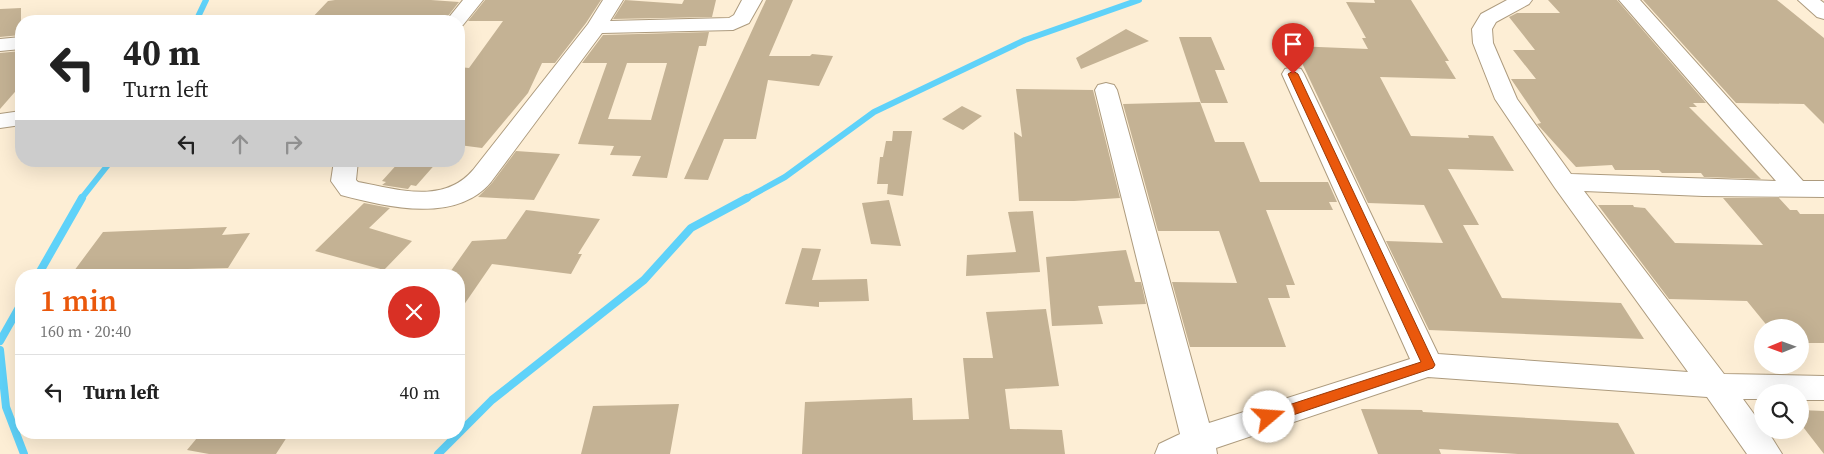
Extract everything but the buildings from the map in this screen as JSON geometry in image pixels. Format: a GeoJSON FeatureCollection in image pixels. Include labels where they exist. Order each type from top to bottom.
{"type":"FeatureCollection","features":[{"type":"Feature","properties":{"kind":"street"},"geometry":{"type":"LineString","coordinates":[[461,15],[473,0]]}},
{"type":"Feature","properties":{"kind":"street"},"geometry":{"type":"LineString","coordinates":[[345,167],[343,181],[350,189],[431,200],[455,196],[467,191],[482,176],[596,27],[613,0]]}},
{"type":"Feature","properties":{"kind":"street"},"geometry":{"type":"LineString","coordinates":[[596,27],[732,24],[742,19],[752,0]]}},
{"type":"Feature","properties":{"kind":"street"},"geometry":{"type":"LineString","coordinates":[[1522,0],[1488,18],[1482,29],[1483,43],[1506,99],[1564,182],[1766,454]]}},
{"type":"Feature","properties":{"kind":"street"},"geometry":{"type":"LineString","coordinates":[[1629,0],[1796,188]]}},
{"type":"Feature","properties":{"kind":"street"},"geometry":{"type":"LineString","coordinates":[[1808,0],[1824,13]]}},
{"type":"Feature","properties":{"kind":"street"},"geometry":{"type":"LineString","coordinates":[[0,44],[15,43]]}},
{"type":"Feature","properties":{"kind":"street"},"geometry":{"type":"LineString","coordinates":[[1293,74],[1428,365]]}},
{"type":"Feature","properties":{"kind":"street"},"geometry":{"type":"LineString","coordinates":[[1106,90],[1199,447]]}},
{"type":"Feature","properties":{"kind":"street"},"geometry":{"type":"LineString","coordinates":[[0,121],[15,119]]}},
{"type":"Feature","properties":{"kind":"street"},"geometry":{"type":"LineString","coordinates":[[1564,182],[1703,188],[1824,189]]}},
{"type":"Feature","properties":{"kind":"street"},"geometry":{"type":"LineString","coordinates":[[1171,454],[1199,447],[1428,365],[1717,386],[1824,388]]}},
{"type":"Feature","properties":{"kind":"waterway"},"geometry":{"type":"LineString","coordinates":[[199,15],[206,0]]}},
{"type":"Feature","properties":{"kind":"waterway"},"geometry":{"type":"LineString","coordinates":[[745,199],[785,177],[874,112],[1025,40],[1139,0]]}},
{"type":"Feature","properties":{"kind":"waterway"},"geometry":{"type":"LineString","coordinates":[[81,199],[106,167]]}},
{"type":"Feature","properties":{"kind":"waterway"},"geometry":{"type":"LineString","coordinates":[[41,269],[82,198]]}},
{"type":"Feature","properties":{"kind":"waterway"},"geometry":{"type":"LineString","coordinates":[[465,427],[492,400],[644,280],[691,228],[747,198]]}},
{"type":"Feature","properties":{"kind":"waterway"},"geometry":{"type":"LineString","coordinates":[[0,341],[15,315]]}},
{"type":"Feature","properties":{"kind":"waterway"},"geometry":{"type":"LineString","coordinates":[[0,350],[6,407],[15,430]]}},
{"type":"Feature","properties":{"kind":"waterway"},"geometry":{"type":"LineString","coordinates":[[18,439],[24,454]]}},
{"type":"Feature","properties":{"kind":"waterway"},"geometry":{"type":"LineString","coordinates":[[438,454],[453,439]]}},
{"type":"Feature","properties":{"kind":"route"},"geometry":{"type":"LineString","coordinates":[[1269,417],[1428,365],[1293,74]]}}]}
